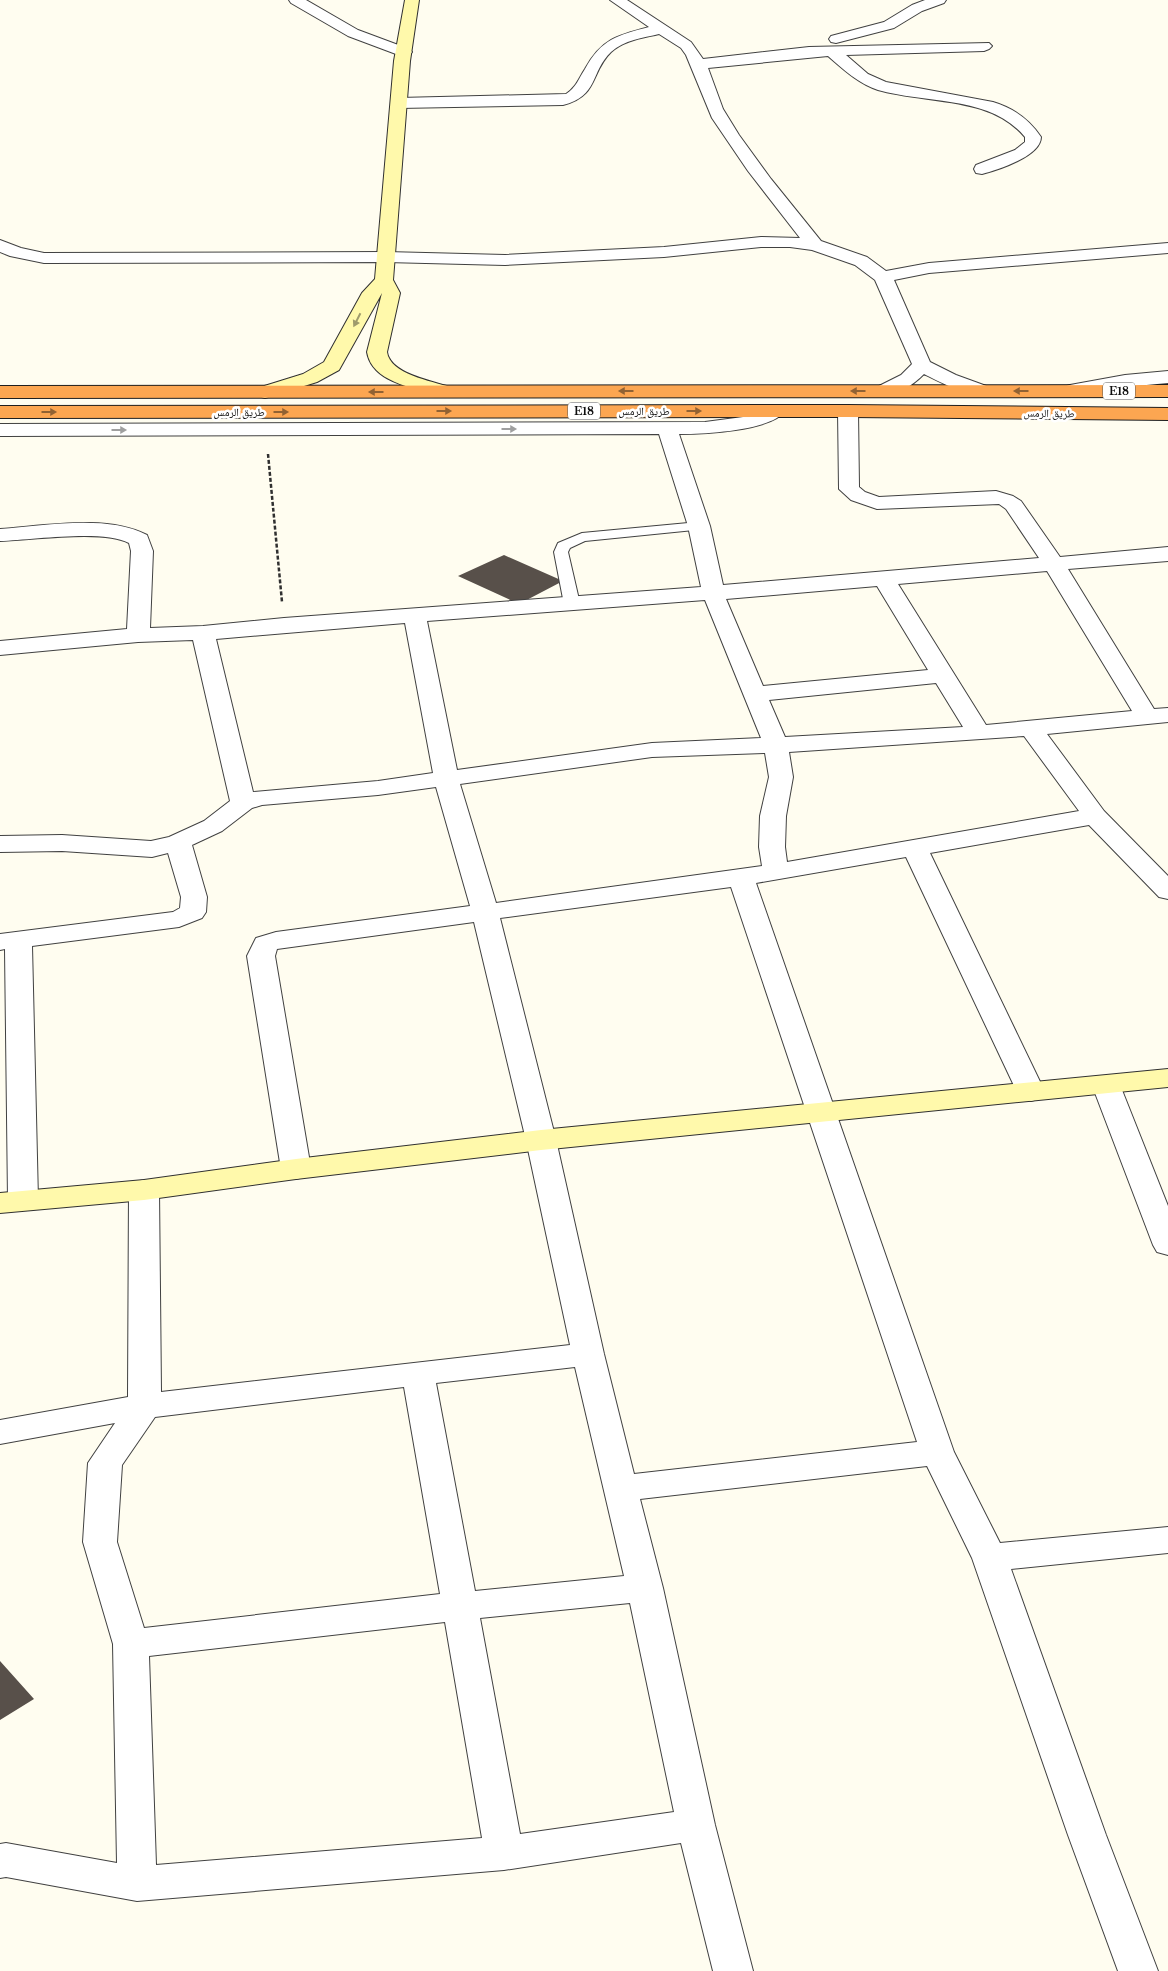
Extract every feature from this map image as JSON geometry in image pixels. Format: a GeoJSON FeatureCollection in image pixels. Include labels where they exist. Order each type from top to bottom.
{"type":"FeatureCollection","features":[{"type":"Feature","properties":{"kind":"highway","name":"طريق الرمس"},"geometry":{"type":"LineString","coordinates":[[0,392],[1168,391]]}},
{"type":"Feature","properties":{"kind":"highway","name":"طريق الرمس"},"geometry":{"type":"LineString","coordinates":[[0,412],[848,411],[1168,414]]}},
{"type":"Feature","properties":{"kind":"main road"},"geometry":{"type":"LineString","coordinates":[[412,0],[404,52],[384,280],[391,294],[377,352],[382,365],[398,376],[443,391]]}},
{"type":"Feature","properties":{"kind":"main road"},"geometry":{"type":"LineString","coordinates":[[264,392],[310,378],[332,366],[371,293],[384,280]]}},
{"type":"Feature","properties":{"kind":"main road"},"geometry":{"type":"LineString","coordinates":[[12,1202],[144,1190],[296,1169],[541,1140],[1168,1078]]}},
{"type":"Feature","properties":{"kind":"street"},"geometry":{"type":"LineString","coordinates":[[296,0],[353,33],[404,52]]}},
{"type":"Feature","properties":{"kind":"street"},"geometry":{"type":"LineString","coordinates":[[617,0],[686,45],[700,64],[719,116],[783,206],[815,245]]}},
{"type":"Feature","properties":{"kind":"street"},"geometry":{"type":"LineString","coordinates":[[784,53],[890,24],[917,8],[939,0]]}},
{"type":"Feature","properties":{"kind":"street"},"geometry":{"type":"LineString","coordinates":[[399,103],[563,100],[575,96],[581,90],[600,56],[612,44],[661,29]]}},
{"type":"Feature","properties":{"kind":"street"},"geometry":{"type":"LineString","coordinates":[[700,64],[784,53],[984,46]]}},
{"type":"Feature","properties":{"kind":"street"},"geometry":{"type":"LineString","coordinates":[[831,51],[863,77],[882,86],[1001,109],[1012,116],[1033,137],[1033,143],[1020,153],[982,169]]}},
{"type":"Feature","properties":{"kind":"street"},"geometry":{"type":"LineString","coordinates":[[0,245],[16,252],[44,258],[386,257],[505,260],[664,252],[761,242],[790,242],[815,245],[861,261],[883,276],[922,365],[949,379],[982,391]]}},
{"type":"Feature","properties":{"kind":"street"},"geometry":{"type":"LineString","coordinates":[[883,276],[938,268],[1168,248]]}},
{"type":"Feature","properties":{"kind":"street"},"geometry":{"type":"LineString","coordinates":[[884,391],[908,379],[922,365]]}},
{"type":"Feature","properties":{"kind":"street"},"geometry":{"type":"LineString","coordinates":[[1070,391],[1168,377]]}},
{"type":"Feature","properties":{"kind":"street"},"geometry":{"type":"LineString","coordinates":[[0,430],[667,428],[727,426],[747,422],[775,411]]}},
{"type":"Feature","properties":{"kind":"street"},"geometry":{"type":"LineString","coordinates":[[0,844],[62,843],[152,849],[178,842],[213,826],[243,803],[275,796],[378,788],[652,750],[979,733],[1158,716],[1014,505],[996,497],[877,503],[858,496],[849,489],[848,411]]}},
{"type":"Feature","properties":{"kind":"street"},"geometry":{"type":"LineString","coordinates":[[667,428],[699,526],[713,593],[776,745],[781,777],[773,816],[772,847],[776,872]]}},
{"type":"Feature","properties":{"kind":"street"},"geometry":{"type":"LineString","coordinates":[[0,535],[85,530],[126,533],[139,540],[142,551],[138,635]]}},
{"type":"Feature","properties":{"kind":"street"},"geometry":{"type":"LineString","coordinates":[[0,648],[138,635],[204,633],[284,625],[713,593],[1168,554]]}},
{"type":"Feature","properties":{"kind":"street"},"geometry":{"type":"LineString","coordinates":[[884,579],[979,733]]}},
{"type":"Feature","properties":{"kind":"street"},"geometry":{"type":"LineString","coordinates":[[415,615],[446,778],[485,912],[541,1140],[588,1354],[645,1588],[696,1825],[733,1971]]}},
{"type":"Feature","properties":{"kind":"street"},"geometry":{"type":"LineString","coordinates":[[204,633],[243,803]]}},
{"type":"Feature","properties":{"kind":"street"},"geometry":{"type":"LineString","coordinates":[[756,694],[944,675]]}},
{"type":"Feature","properties":{"kind":"street"},"geometry":{"type":"LineString","coordinates":[[1030,728],[1095,816],[1168,890]]}},
{"type":"Feature","properties":{"kind":"street"},"geometry":{"type":"LineString","coordinates":[[296,1169],[261,956],[266,944],[301,935],[741,878],[1095,816]]}},
{"type":"Feature","properties":{"kind":"street"},"geometry":{"type":"LineString","coordinates":[[12,1202],[9,940],[179,920],[193,912],[194,897],[178,842]]}},
{"type":"Feature","properties":{"kind":"street"},"geometry":{"type":"LineString","coordinates":[[915,848],[1031,1092]]}},
{"type":"Feature","properties":{"kind":"street"},"geometry":{"type":"LineString","coordinates":[[741,878],[937,1452],[990,1558],[1087,1835],[1138,1971]]}},
{"type":"Feature","properties":{"kind":"street"},"geometry":{"type":"LineString","coordinates":[[1106,1085],[1168,1245]]}},
{"type":"Feature","properties":{"kind":"street"},"geometry":{"type":"LineString","coordinates":[[137,1884],[131,1644],[100,1542],[106,1463],[145,1406],[144,1190]]}},
{"type":"Feature","properties":{"kind":"street"},"geometry":{"type":"LineString","coordinates":[[0,1432],[145,1406],[588,1354]]}},
{"type":"Feature","properties":{"kind":"street"},"geometry":{"type":"LineString","coordinates":[[418,1374],[504,1853]]}},
{"type":"Feature","properties":{"kind":"street"},"geometry":{"type":"LineString","coordinates":[[621,1488],[937,1452]]}},
{"type":"Feature","properties":{"kind":"street"},"geometry":{"type":"LineString","coordinates":[[990,1558],[1168,1540]]}},
{"type":"Feature","properties":{"kind":"street"},"geometry":{"type":"LineString","coordinates":[[131,1644],[460,1606],[645,1588]]}},
{"type":"Feature","properties":{"kind":"street"},"geometry":{"type":"LineString","coordinates":[[0,1860],[137,1884],[504,1853],[696,1825]]}},
{"type":"Feature","properties":{"kind":"lane"},"geometry":{"type":"LineString","coordinates":[[572,604],[561,552],[563,546],[582,537],[699,526]]}},
{"type":"Feature","properties":{"kind":"path"},"geometry":{"type":"LineString","coordinates":[[266,430],[284,625]]}},
{"type":"Feature","properties":{"kind":"building"},"geometry":{"type":"Polygon","coordinates":[[[504,555],[563,581],[519,604],[458,576],[504,555]]]}},
{"type":"Feature","properties":{"kind":"building"},"geometry":{"type":"Polygon","coordinates":[[[0,1661],[34,1699],[0,1720],[0,1661]]]}}]}
